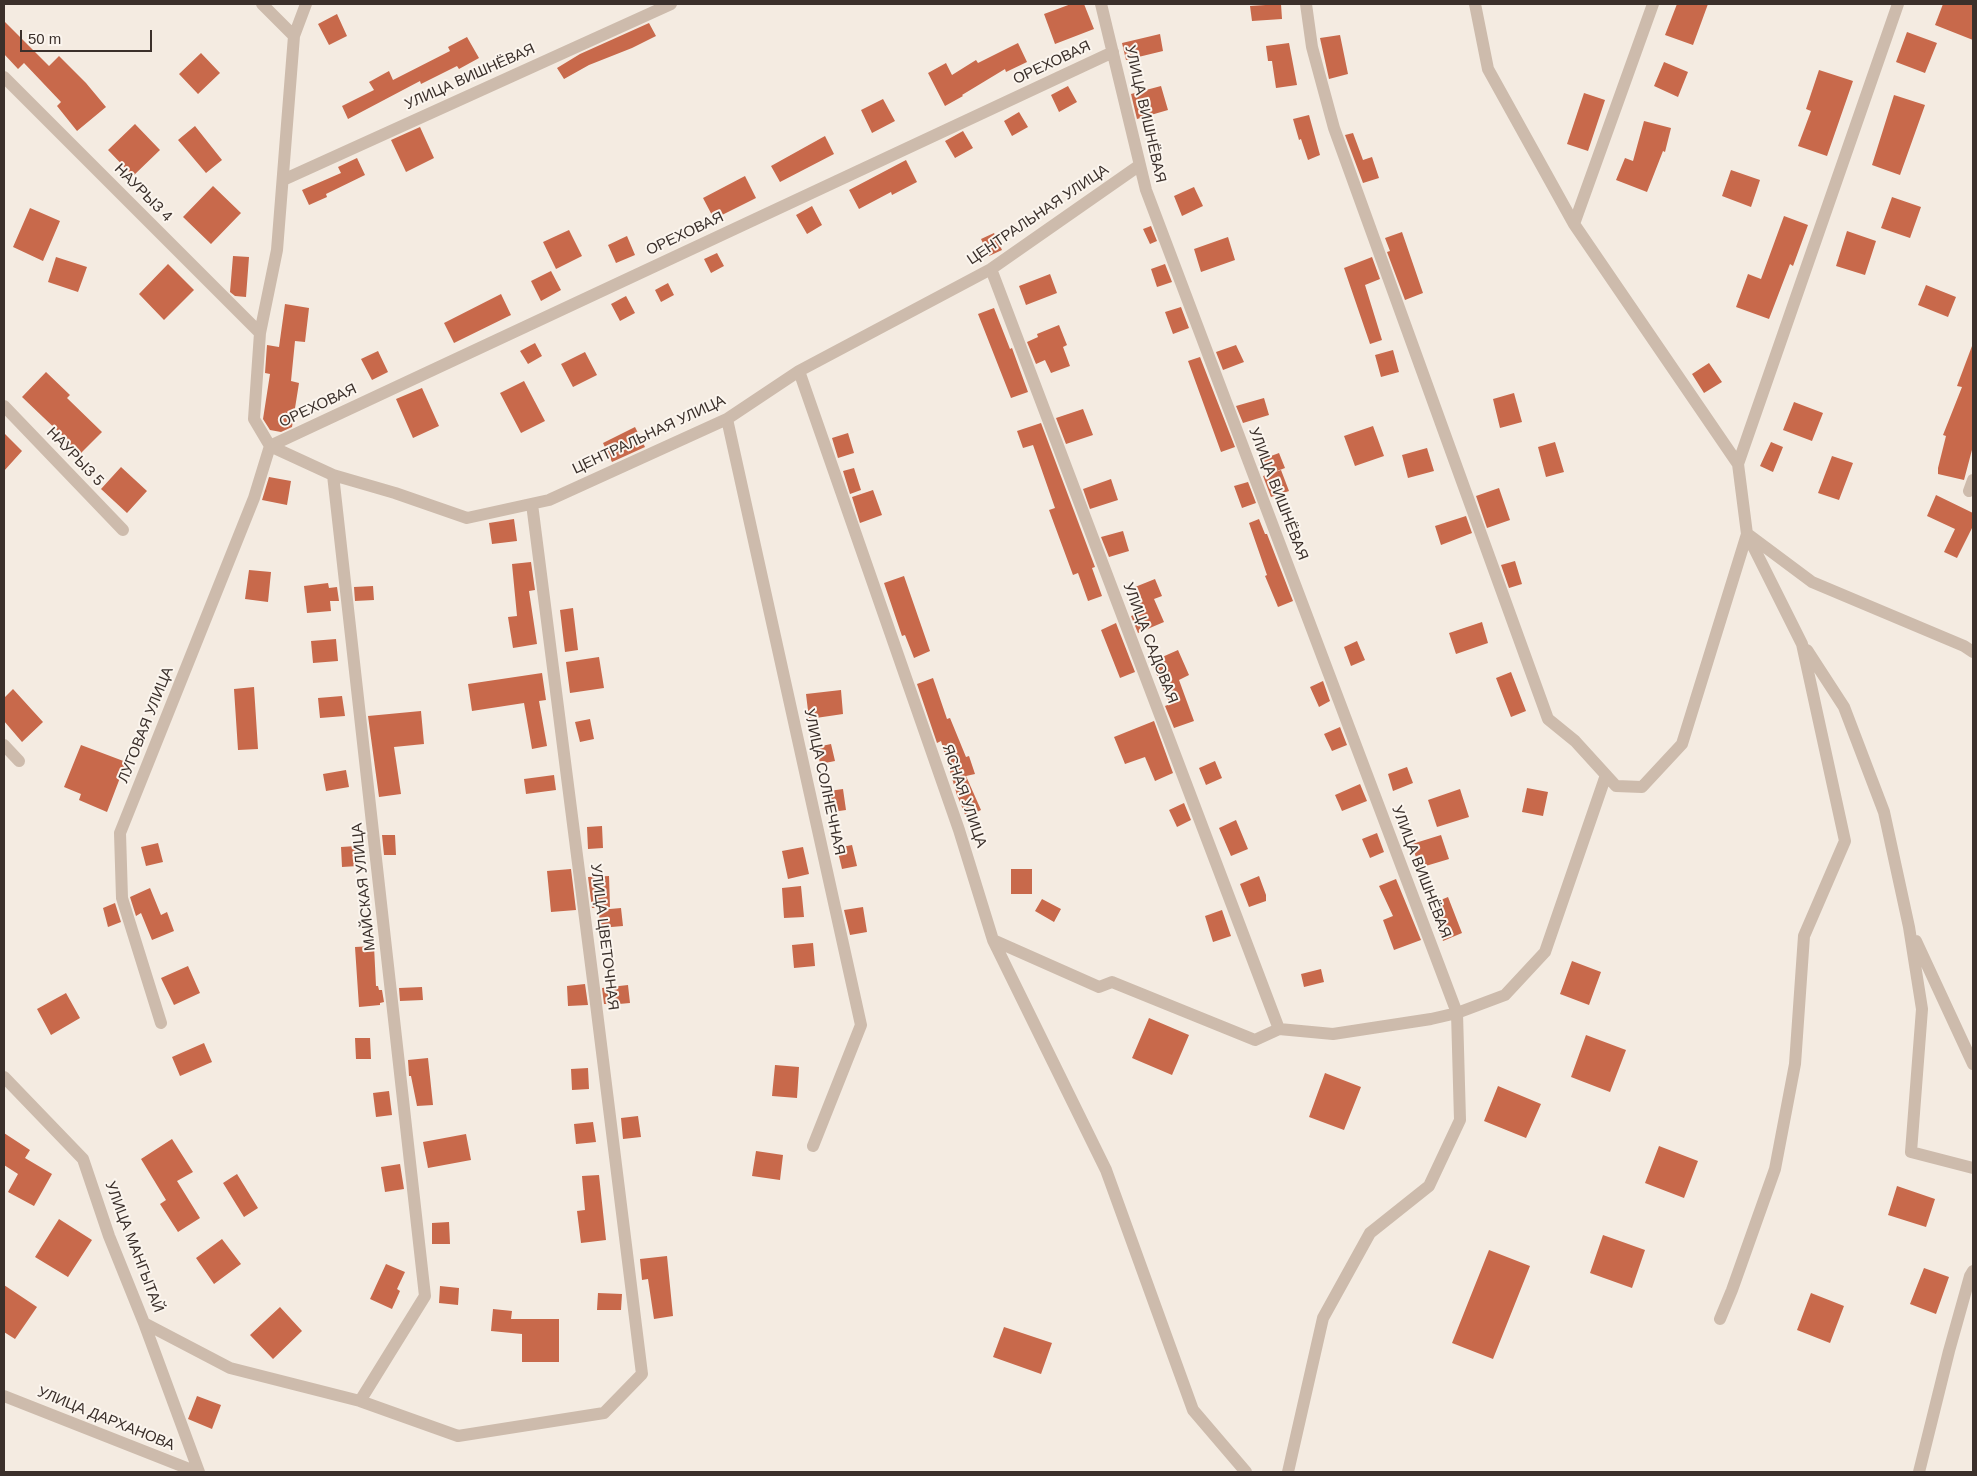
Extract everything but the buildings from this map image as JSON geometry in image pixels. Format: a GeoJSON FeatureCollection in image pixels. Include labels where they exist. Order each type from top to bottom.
{"type":"FeatureCollection","features":[{"type":"Feature","properties":{"kind":"street"},"geometry":{"type":"LineString","coordinates":[[262,4],[294,36]]}},
{"type":"Feature","properties":{"kind":"street"},"geometry":{"type":"LineString","coordinates":[[270,446],[254,419],[260,333],[277,250],[294,36],[306,4]]}},
{"type":"Feature","properties":{"kind":"street","name":"УЛИЦА ВИШНЁВАЯ"},"geometry":{"type":"LineString","coordinates":[[283,180],[671,4]]}},
{"type":"Feature","properties":{"kind":"street","name":"УЛИЦА ВИШНЁВАЯ"},"geometry":{"type":"LineString","coordinates":[[1102,4],[1146,190],[1457,1013],[1460,1120],[1430,1186],[1370,1233],[1323,1318],[1288,1472]]}},
{"type":"Feature","properties":{"kind":"street"},"geometry":{"type":"LineString","coordinates":[[1306,4],[1312,47],[1334,128],[1548,718],[1575,741],[1616,786],[1642,787],[1682,744],[1747,534]]}},
{"type":"Feature","properties":{"kind":"street"},"geometry":{"type":"LineString","coordinates":[[1475,4],[1488,69],[1574,224],[1738,464]]}},
{"type":"Feature","properties":{"kind":"street"},"geometry":{"type":"LineString","coordinates":[[1574,224],[1653,4]]}},
{"type":"Feature","properties":{"kind":"street"},"geometry":{"type":"LineString","coordinates":[[1898,4],[1738,464],[1747,534],[1802,644],[1844,707],[1884,812],[1909,928],[1922,1009],[1911,1152],[1973,1168]]}},
{"type":"Feature","properties":{"kind":"street","name":"ОРЕХОВАЯ"},"geometry":{"type":"LineString","coordinates":[[270,446],[1113,52]]}},
{"type":"Feature","properties":{"kind":"street","name":"НАУРЫЗ 4"},"geometry":{"type":"LineString","coordinates":[[4,77],[260,333]]}},
{"type":"Feature","properties":{"kind":"street","name":"ЦЕНТРАЛЬНАЯ УЛИЦА"},"geometry":{"type":"LineString","coordinates":[[270,446],[333,474],[468,518],[548,500],[728,419],[799,371],[991,268],[1140,165]]}},
{"type":"Feature","properties":{"kind":"street","name":"УЛИЦА САДОВАЯ"},"geometry":{"type":"LineString","coordinates":[[991,268],[1279,1029]]}},
{"type":"Feature","properties":{"kind":"street","name":"ЯСНАЯ УЛИЦА"},"geometry":{"type":"LineString","coordinates":[[799,371],[959,830],[993,940],[1106,1170],[1193,1410],[1246,1472]]}},
{"type":"Feature","properties":{"kind":"street","name":"НАУРЫЗ 5"},"geometry":{"type":"LineString","coordinates":[[4,406],[123,530]]}},
{"type":"Feature","properties":{"kind":"street","name":"УЛИЦА СОЛНЕЧНАЯ"},"geometry":{"type":"LineString","coordinates":[[728,419],[861,1025],[813,1146]]}},
{"type":"Feature","properties":{"kind":"street","name":"ЛУГОВАЯ УЛИЦА"},"geometry":{"type":"LineString","coordinates":[[161,1023],[122,898],[120,833],[254,498],[270,446]]}},
{"type":"Feature","properties":{"kind":"street","name":"МАЙСКАЯ УЛИЦА"},"geometry":{"type":"LineString","coordinates":[[333,474],[425,1296],[360,1401]]}},
{"type":"Feature","properties":{"kind":"street","name":"УЛИЦА ЦВЕТОЧНАЯ"},"geometry":{"type":"LineString","coordinates":[[532,504],[642,1374]]}},
{"type":"Feature","properties":{"kind":"street"},"geometry":{"type":"LineString","coordinates":[[1747,534],[1812,582],[1964,646],[1973,652]]}},
{"type":"Feature","properties":{"kind":"street"},"geometry":{"type":"LineString","coordinates":[[1720,1319],[1775,1169],[1795,1064],[1804,936],[1845,841],[1802,644]]}},
{"type":"Feature","properties":{"kind":"street"},"geometry":{"type":"LineString","coordinates":[[4,745],[19,761]]}},
{"type":"Feature","properties":{"kind":"street"},"geometry":{"type":"LineString","coordinates":[[993,940],[1099,988],[1112,982],[1255,1040],[1279,1029],[1333,1034],[1431,1019],[1457,1013],[1505,995],[1544,952],[1606,775]]}},
{"type":"Feature","properties":{"kind":"street"},"geometry":{"type":"LineString","coordinates":[[1909,928],[1973,1064]]}},
{"type":"Feature","properties":{"kind":"street","name":"УЛИЦА МАНГЫТАЙ"},"geometry":{"type":"LineString","coordinates":[[4,1077],[83,1159],[109,1236],[144,1323],[230,1368],[360,1401],[458,1436],[604,1414],[642,1374]]}},
{"type":"Feature","properties":{"kind":"street"},"geometry":{"type":"LineString","coordinates":[[1919,1472],[1949,1351],[1973,1271]]}},
{"type":"Feature","properties":{"kind":"street"},"geometry":{"type":"LineString","coordinates":[[144,1323],[198,1472]]}},
{"type":"Feature","properties":{"kind":"street","name":"УЛИЦА ДАРХАНОВА"},"geometry":{"type":"LineString","coordinates":[[4,1396],[198,1472]]}}]}
